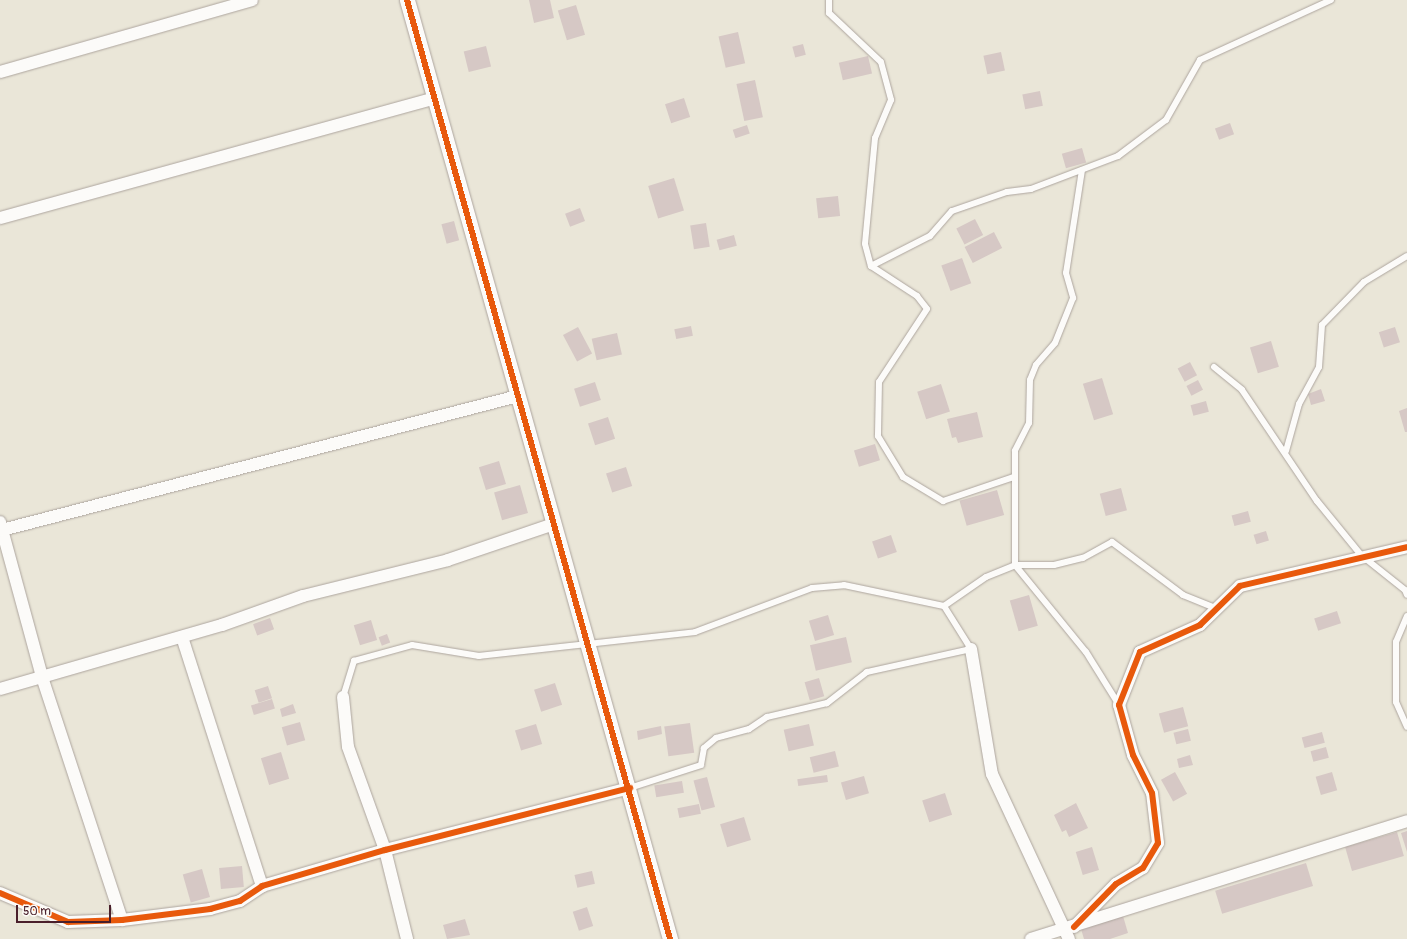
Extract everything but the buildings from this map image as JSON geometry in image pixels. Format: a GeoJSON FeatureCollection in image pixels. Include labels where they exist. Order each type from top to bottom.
{"type":"FeatureCollection","features":[{"type":"Feature","properties":{"kind":"street"},"geometry":{"type":"LineString","coordinates":[[0,72],[252,0]]}},
{"type":"Feature","properties":{"kind":"street"},"geometry":{"type":"LineString","coordinates":[[407,0],[587,644],[630,788],[670,939]]}},
{"type":"Feature","properties":{"kind":"street"},"geometry":{"type":"LineString","coordinates":[[0,218],[435,98]]}},
{"type":"Feature","properties":{"kind":"street"},"geometry":{"type":"LineString","coordinates":[[122,920],[42,677],[1,526],[518,396]]}},
{"type":"Feature","properties":{"kind":"street"},"geometry":{"type":"LineString","coordinates":[[0,689],[182,637],[304,596],[448,560],[554,524]]}},
{"type":"Feature","properties":{"kind":"street"},"geometry":{"type":"LineString","coordinates":[[1070,932],[1116,884],[1143,868],[1158,843],[1152,793],[1133,755],[1119,705],[1140,652],[1200,625],[1240,586],[1361,555],[1407,547]]}},
{"type":"Feature","properties":{"kind":"street"},"geometry":{"type":"LineString","coordinates":[[182,637],[262,886]]}},
{"type":"Feature","properties":{"kind":"street"},"geometry":{"type":"LineString","coordinates":[[971,649],[992,774],[1070,932]]}},
{"type":"Feature","properties":{"kind":"street"},"geometry":{"type":"LineString","coordinates":[[343,697],[348,747],[385,850],[407,939]]}},
{"type":"Feature","properties":{"kind":"street"},"geometry":{"type":"LineString","coordinates":[[0,893],[68,922],[122,920],[210,909],[240,901],[262,886],[385,850],[630,788]]}},
{"type":"Feature","properties":{"kind":"street"},"geometry":{"type":"LineString","coordinates":[[1031,939],[1070,932],[1407,821]]}},
{"type":"Feature","properties":{"kind":"lane"},"geometry":{"type":"LineString","coordinates":[[829,0],[829,13],[881,62],[891,100],[875,138],[865,244],[871,266],[917,296],[927,309],[879,382],[878,436],[903,478],[943,501],[1014,477]]}},
{"type":"Feature","properties":{"kind":"lane"},"geometry":{"type":"LineString","coordinates":[[871,266],[930,236],[952,211],[1007,192],[1031,189],[1118,156],[1166,120],[1200,60],[1331,0]]}},
{"type":"Feature","properties":{"kind":"lane"},"geometry":{"type":"LineString","coordinates":[[1082,170],[1066,273],[1073,298],[1055,343],[1036,365],[1030,380],[1029,423],[1015,451],[1015,565],[1086,652],[1119,705]]}},
{"type":"Feature","properties":{"kind":"lane"},"geometry":{"type":"LineString","coordinates":[[1286,451],[1299,404],[1319,368],[1322,325],[1364,282],[1407,256]]}},
{"type":"Feature","properties":{"kind":"lane"},"geometry":{"type":"LineString","coordinates":[[1214,367],[1242,390],[1286,451],[1317,500],[1361,555],[1405,590],[1407,596]]}},
{"type":"Feature","properties":{"kind":"lane"},"geometry":{"type":"LineString","coordinates":[[944,606],[986,577],[1015,565],[1061,564],[1083,558],[1112,542],[1183,595],[1216,608]]}},
{"type":"Feature","properties":{"kind":"lane"},"geometry":{"type":"LineString","coordinates":[[343,697],[354,661],[412,645],[479,656],[694,632],[812,588],[844,584],[944,606],[971,649],[867,672],[827,703],[767,717],[749,729],[716,738],[704,748],[701,765],[630,788]]}},
{"type":"Feature","properties":{"kind":"lane"},"geometry":{"type":"LineString","coordinates":[[1407,616],[1396,642],[1396,702],[1407,727]]}},
{"type":"Feature","properties":{"kind":"cycle path"},"geometry":{"type":"LineString","coordinates":[[407,0],[670,939]]}},
{"type":"Feature","properties":{"kind":"cycle path"},"geometry":{"type":"LineString","coordinates":[[1074,927],[1116,884],[1143,868],[1158,843],[1152,793],[1133,755],[1119,705],[1140,652],[1200,625],[1240,586],[1407,547]]}},
{"type":"Feature","properties":{"kind":"cycle path"},"geometry":{"type":"LineString","coordinates":[[0,893],[68,922],[122,920],[210,909],[240,901],[262,886],[385,850],[630,788]]}}]}
